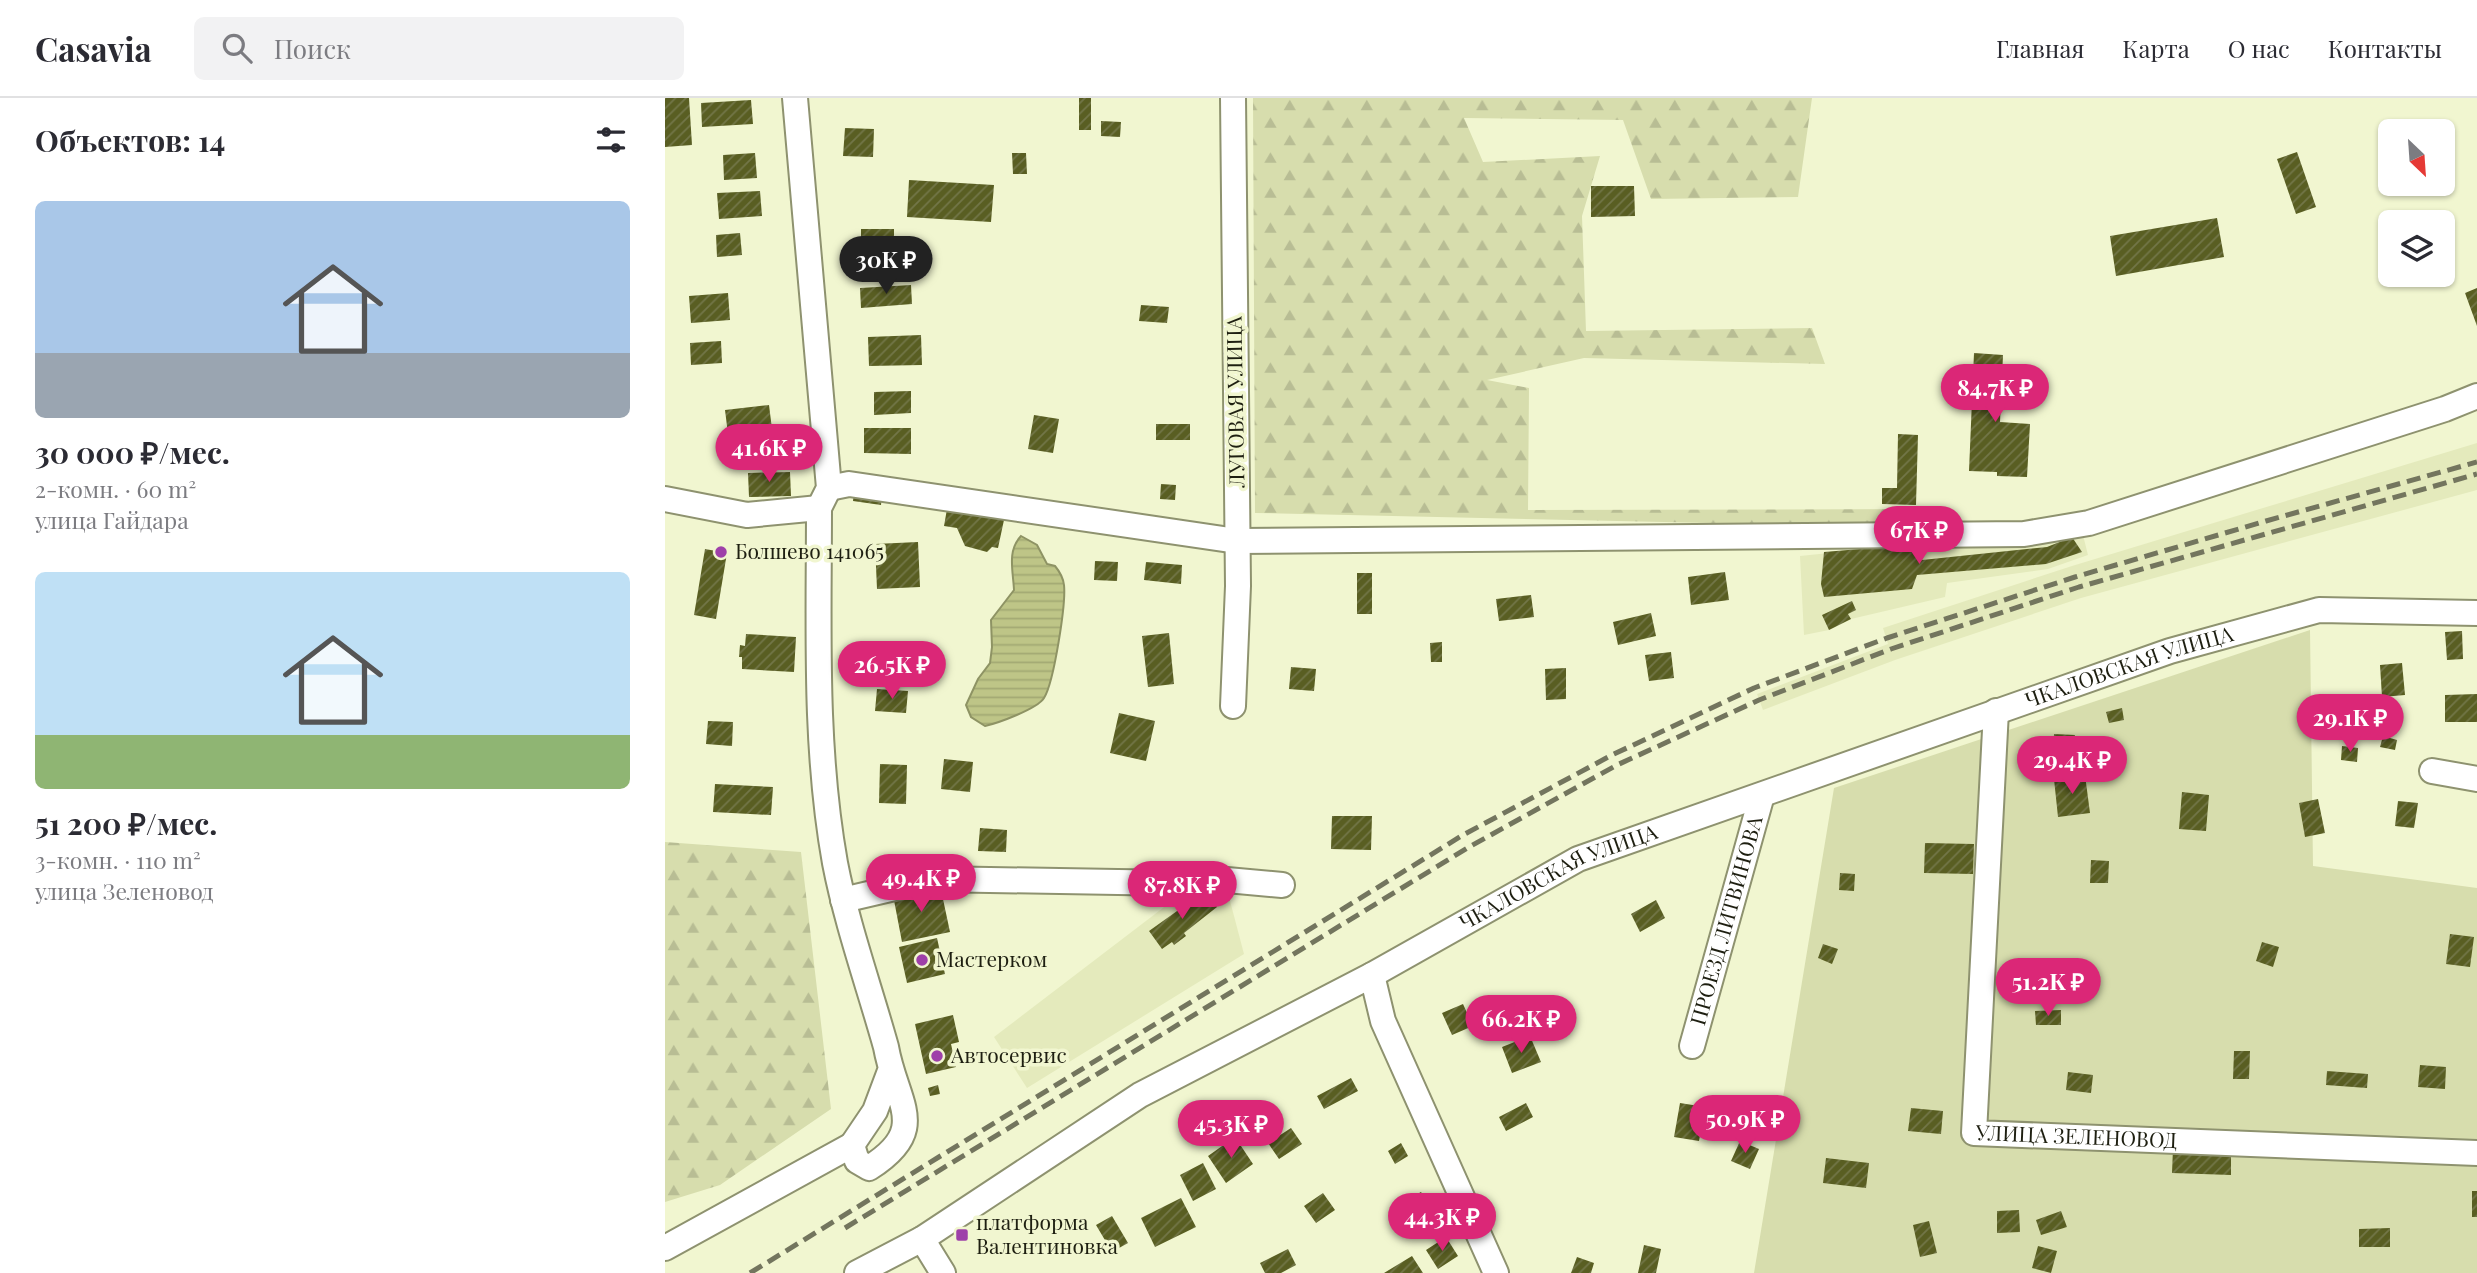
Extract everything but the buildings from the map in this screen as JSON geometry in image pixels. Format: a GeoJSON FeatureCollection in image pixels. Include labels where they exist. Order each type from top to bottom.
{"type":"FeatureCollection","features":[{"type":"Feature","properties":{"kind":"street"},"geometry":{"type":"LineString","coordinates":[[795,98],[824,498],[821,753],[843,900],[886,1047],[890,1071],[906,1114],[904,1137],[890,1155],[869,1168],[857,1161],[852,1145]]}},
{"type":"Feature","properties":{"kind":"street","name":"ЛУГОВАЯ УЛИЦА"},"geometry":{"type":"LineString","coordinates":[[1233,98],[1237,541],[1233,705]]}},
{"type":"Feature","properties":{"kind":"street"},"geometry":{"type":"LineString","coordinates":[[665,499],[747,515],[824,498],[849,484],[1237,541],[2024,534],[2089,523],[2477,397]]}},
{"type":"Feature","properties":{"kind":"street","name":"ЧКАЛОВСКАЯ УЛИЦА"},"geometry":{"type":"LineString","coordinates":[[857,1273],[922,1239],[1140,1095],[1372,975],[1578,859],[2170,651],[2319,610],[2477,613]]}},
{"type":"Feature","properties":{"kind":"street","name":"УЛИЦА ЗЕЛЕНОВОД"},"geometry":{"type":"LineString","coordinates":[[1996,711],[1974,1133],[2477,1153]]}},
{"type":"Feature","properties":{"kind":"street"},"geometry":{"type":"LineString","coordinates":[[2432,771],[2477,779]]}},
{"type":"Feature","properties":{"kind":"street","name":"ПРОЕЗД ЛИТВИНОВА"},"geometry":{"type":"LineString","coordinates":[[1692,1046],[1762,795]]}},
{"type":"Feature","properties":{"kind":"street"},"geometry":{"type":"LineString","coordinates":[[843,900],[933,879],[1176,883],[1227,880],[1282,885]]}},
{"type":"Feature","properties":{"kind":"street"},"geometry":{"type":"LineString","coordinates":[[1372,975],[1383,1021],[1496,1273]]}},
{"type":"Feature","properties":{"kind":"street"},"geometry":{"type":"LineString","coordinates":[[665,1248],[852,1145],[875,1111],[890,1071]]}},
{"type":"Feature","properties":{"kind":"street"},"geometry":{"type":"LineString","coordinates":[[922,1239],[943,1273]]}},
{"type":"Feature","properties":{"kind":"shaded area"},"geometry":{"type":"Polygon","coordinates":[[[2477,443],[2477,490],[2081,598],[1895,660],[1763,710],[1757,694],[1888,644],[1883,628],[2072,566],[2477,443]]]}},
{"type":"Feature","properties":{"kind":"shaded area"},"geometry":{"type":"Polygon","coordinates":[[[2081,527],[2088,555],[2048,569],[1947,583],[1945,597],[1851,619],[1829,630],[1804,635],[1800,556],[2081,527]]]}},
{"type":"Feature","properties":{"kind":"shaded area"},"geometry":{"type":"Polygon","coordinates":[[[1021,536],[1037,545],[1047,564],[1055,566],[1063,580],[1059,643],[1044,698],[1034,707],[985,726],[971,717],[966,705],[978,679],[990,663],[991,620],[1014,590],[1012,554],[1021,536]]]}},
{"type":"Feature","properties":{"kind":"shaded area"},"geometry":{"type":"Polygon","coordinates":[[[1221,892],[1229,897],[1244,954],[1027,1088],[994,1037],[1176,898],[1221,892]]]}},
{"type":"Feature","properties":{"kind":"green space"},"geometry":{"type":"Polygon","coordinates":[[[1253,98],[1812,98],[1798,197],[1651,199],[1623,120],[1464,118],[1483,162],[1600,156],[1582,216],[1586,331],[1812,328],[1825,364],[1584,358],[1487,380],[1529,388],[1528,510],[1936,509],[1940,528],[1255,513],[1253,98]]]}},
{"type":"Feature","properties":{"kind":"green space"},"geometry":{"type":"Polygon","coordinates":[[[2310,630],[2313,866],[2477,888],[2477,1273],[1754,1273],[1834,788],[2310,630]]]}},
{"type":"Feature","properties":{"kind":"green space"},"geometry":{"type":"Polygon","coordinates":[[[665,842],[801,852],[831,1109],[720,1185],[665,1202],[665,842]]]}},
{"type":"Feature","properties":{"kind":"railway"},"geometry":{"type":"LineString","coordinates":[[750,1273],[1463,835],[1612,755],[1754,688],[1887,638],[2075,577],[2477,462]]}},
{"type":"Feature","properties":{"kind":"railway"},"geometry":{"type":"LineString","coordinates":[[845,1228],[1469,847],[1617,765],[1759,700],[1891,649],[2079,587],[2477,474]]}},
{"type":"Feature","properties":{"kind":"place","name":"Болшево 141065"},"geometry":{"type":"Point","coordinates":[721,552]}},
{"type":"Feature","properties":{"kind":"place","name":"Мастерком"},"geometry":{"type":"Point","coordinates":[922,960]}},
{"type":"Feature","properties":{"kind":"place","name":"Автосервис"},"geometry":{"type":"Point","coordinates":[937,1056]}},
{"type":"Feature","properties":{"kind":"place","name":"платформа Валентиновка"},"geometry":{"type":"Point","coordinates":[962,1235]}}]}
